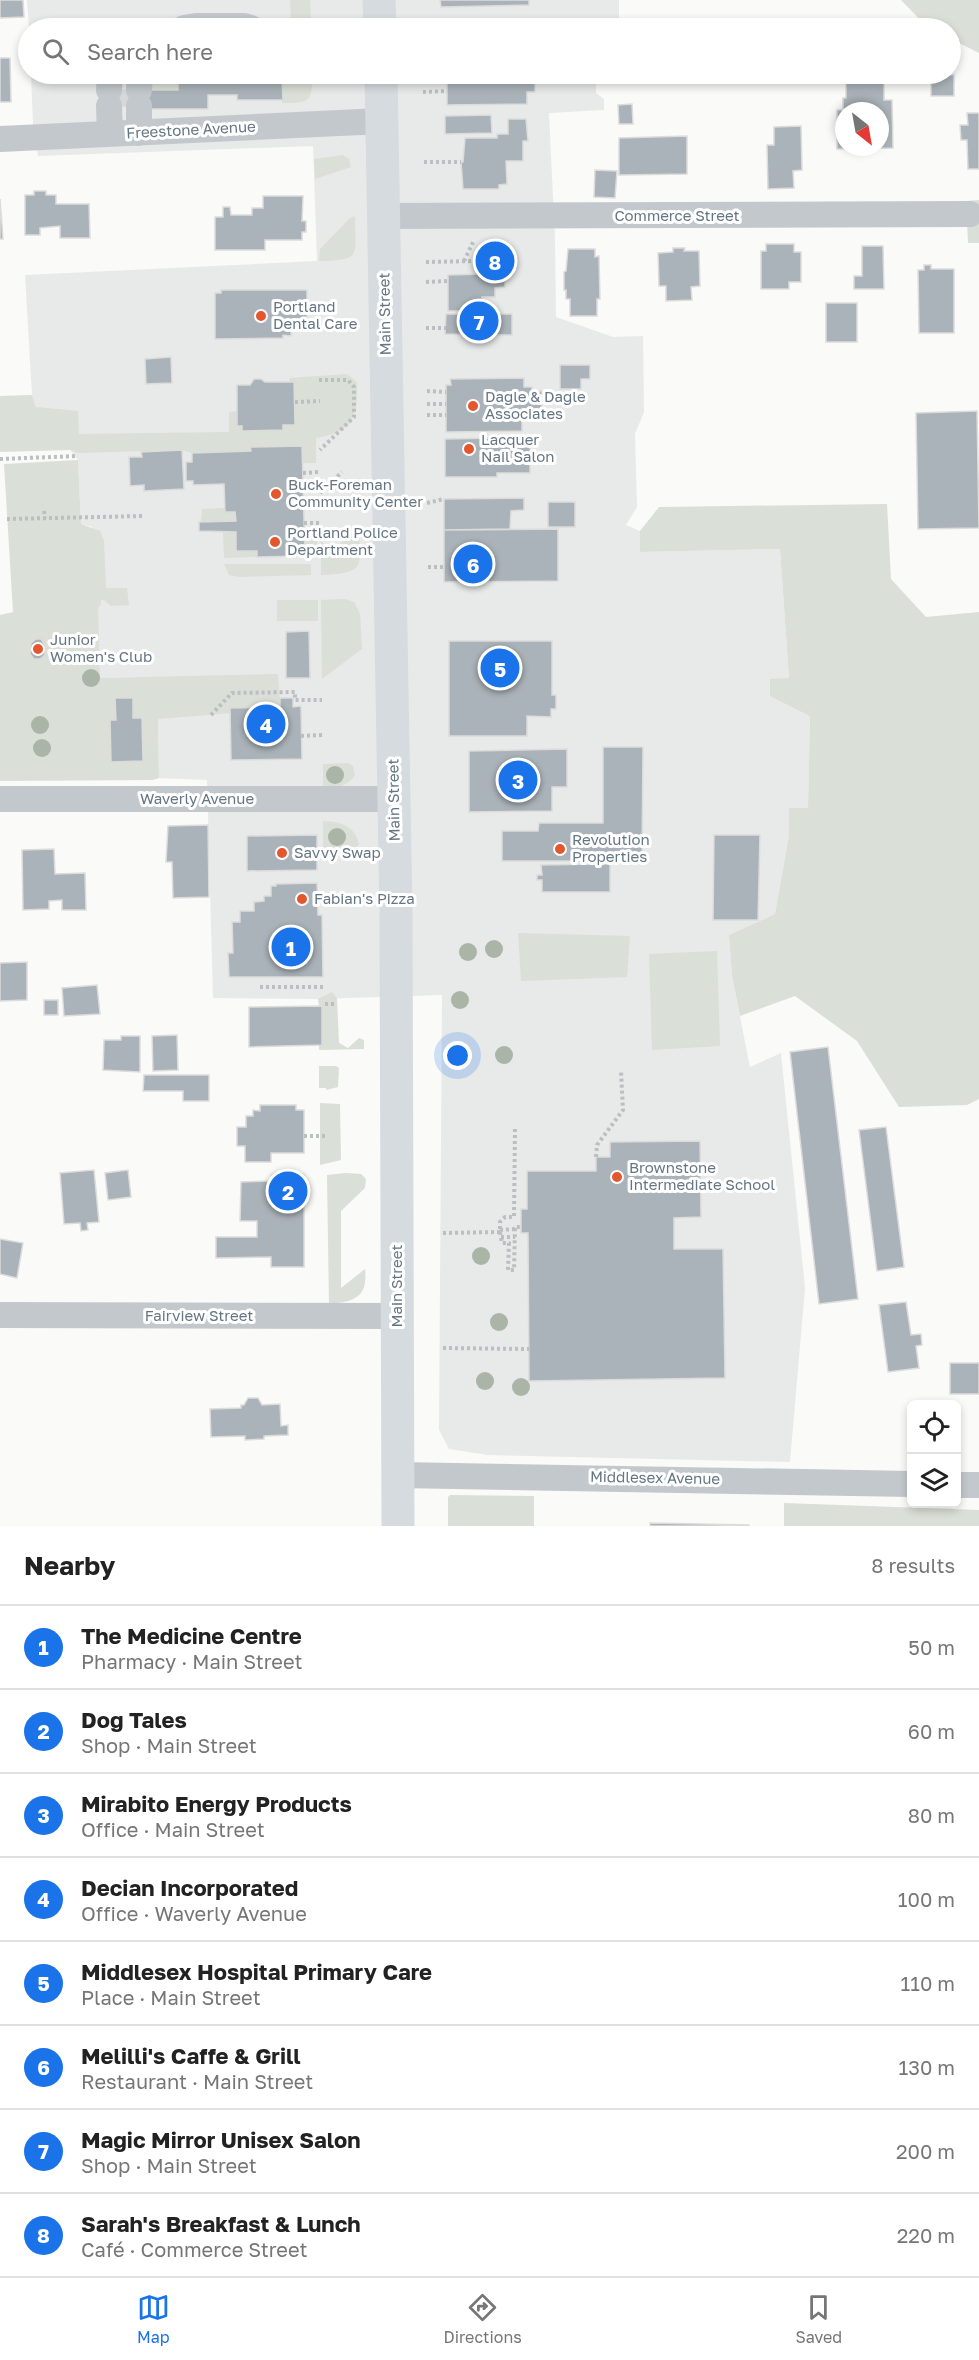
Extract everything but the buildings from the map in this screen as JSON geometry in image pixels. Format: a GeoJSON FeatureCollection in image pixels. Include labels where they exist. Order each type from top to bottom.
{"type":"FeatureCollection","features":[{"type":"Feature","properties":{"kind":"main road"},"geometry":{"type":"LineString","coordinates":[[379,0],[380,18]]}},
{"type":"Feature","properties":{"kind":"main road","name":"Main Street"},"geometry":{"type":"LineString","coordinates":[[381,84],[394,799],[398,1526]]}},
{"type":"Feature","properties":{"kind":"street"},"geometry":{"type":"LineString","coordinates":[[124,90],[124,133]]}},
{"type":"Feature","properties":{"kind":"street","name":"Freestone Avenue"},"geometry":{"type":"LineString","coordinates":[[0,139],[382,121]]}},
{"type":"Feature","properties":{"kind":"street","name":"Commerce Street"},"geometry":{"type":"LineString","coordinates":[[383,216],[970,214]]}},
{"type":"Feature","properties":{"kind":"street","name":"Waverly Avenue"},"geometry":{"type":"LineString","coordinates":[[0,799],[394,799]]}},
{"type":"Feature","properties":{"kind":"street","name":"Fairview Street"},"geometry":{"type":"LineString","coordinates":[[0,1315],[398,1316]]}},
{"type":"Feature","properties":{"kind":"street","name":"Middlesex Avenue"},"geometry":{"type":"LineString","coordinates":[[398,1475],[907,1484]]}},
{"type":"Feature","properties":{"kind":"street"},"geometry":{"type":"LineString","coordinates":[[961,1485],[979,1485]]}},
{"type":"Feature","properties":{"kind":"path"},"geometry":{"type":"LineString","coordinates":[[423,92],[447,91]]}},
{"type":"Feature","properties":{"kind":"path"},"geometry":{"type":"LineString","coordinates":[[424,162],[461,162]]}},
{"type":"Feature","properties":{"kind":"path"},"geometry":{"type":"LineString","coordinates":[[464,261],[475,235]]}},
{"type":"Feature","properties":{"kind":"path"},"geometry":{"type":"LineString","coordinates":[[426,262],[477,261]]}},
{"type":"Feature","properties":{"kind":"path"},"geometry":{"type":"LineString","coordinates":[[426,282],[448,281]]}},
{"type":"Feature","properties":{"kind":"path"},"geometry":{"type":"LineString","coordinates":[[307,306],[318,306]]}},
{"type":"Feature","properties":{"kind":"path"},"geometry":{"type":"LineString","coordinates":[[426,328],[446,328]]}},
{"type":"Feature","properties":{"kind":"path"},"geometry":{"type":"LineString","coordinates":[[319,380],[348,380],[354,387],[354,417],[320,450]]}},
{"type":"Feature","properties":{"kind":"path"},"geometry":{"type":"LineString","coordinates":[[427,391],[446,392]]}},
{"type":"Feature","properties":{"kind":"path"},"geometry":{"type":"LineString","coordinates":[[295,402],[320,401]]}},
{"type":"Feature","properties":{"kind":"path"},"geometry":{"type":"LineString","coordinates":[[427,404],[446,404]]}},
{"type":"Feature","properties":{"kind":"path"},"geometry":{"type":"LineString","coordinates":[[427,415],[446,415]]}},
{"type":"Feature","properties":{"kind":"path"},"geometry":{"type":"LineString","coordinates":[[0,459],[78,456]]}},
{"type":"Feature","properties":{"kind":"path"},"geometry":{"type":"LineString","coordinates":[[303,472],[320,472]]}},
{"type":"Feature","properties":{"kind":"path"},"geometry":{"type":"LineString","coordinates":[[320,493],[342,472]]}},
{"type":"Feature","properties":{"kind":"path"},"geometry":{"type":"LineString","coordinates":[[303,500],[320,499]]}},
{"type":"Feature","properties":{"kind":"path"},"geometry":{"type":"LineString","coordinates":[[427,503],[444,499]]}},
{"type":"Feature","properties":{"kind":"path"},"geometry":{"type":"LineString","coordinates":[[44,511],[45,518]]}},
{"type":"Feature","properties":{"kind":"path"},"geometry":{"type":"LineString","coordinates":[[7,519],[144,516]]}},
{"type":"Feature","properties":{"kind":"path"},"geometry":{"type":"LineString","coordinates":[[304,524],[321,523]]}},
{"type":"Feature","properties":{"kind":"path"},"geometry":{"type":"LineString","coordinates":[[428,567],[444,567]]}},
{"type":"Feature","properties":{"kind":"path"},"geometry":{"type":"LineString","coordinates":[[211,715],[232,693],[295,692],[295,700],[322,700]]}},
{"type":"Feature","properties":{"kind":"path"},"geometry":{"type":"LineString","coordinates":[[302,736],[322,735]]}},
{"type":"Feature","properties":{"kind":"path"},"geometry":{"type":"LineString","coordinates":[[260,987],[325,987]]}},
{"type":"Feature","properties":{"kind":"path"},"geometry":{"type":"LineString","coordinates":[[325,1004],[337,1004]]}},
{"type":"Feature","properties":{"kind":"path"},"geometry":{"type":"LineString","coordinates":[[596,1157],[597,1145],[623,1110],[621,1071]]}},
{"type":"Feature","properties":{"kind":"path"},"geometry":{"type":"LineString","coordinates":[[515,1126],[514,1217],[505,1217],[501,1222],[502,1243],[508,1243],[508,1270],[514,1270],[515,1229]]}},
{"type":"Feature","properties":{"kind":"path"},"geometry":{"type":"LineString","coordinates":[[304,1136],[327,1136]]}},
{"type":"Feature","properties":{"kind":"path"},"geometry":{"type":"LineString","coordinates":[[443,1233],[501,1233],[521,1227]]}},
{"type":"Feature","properties":{"kind":"path"},"geometry":{"type":"LineString","coordinates":[[501,1233],[514,1238]]}},
{"type":"Feature","properties":{"kind":"path"},"geometry":{"type":"LineString","coordinates":[[443,1348],[529,1349]]}},
{"type":"Feature","properties":{"kind":"shaded area"},"geometry":{"type":"Polygon","coordinates":[[[27,0],[619,0],[619,18],[28,18],[27,0]]]}},
{"type":"Feature","properties":{"kind":"shaded area"},"geometry":{"type":"Polygon","coordinates":[[[290,0],[310,0],[311,18],[291,18],[290,0]]]}},
{"type":"Feature","properties":{"kind":"shaded area"},"geometry":{"type":"Polygon","coordinates":[[[901,0],[979,0],[979,53],[961,44],[961,18],[918,18],[901,0]]]}},
{"type":"Feature","properties":{"kind":"shaded area"},"geometry":{"type":"Polygon","coordinates":[[[31,84],[596,84],[596,93],[604,99],[604,110],[549,113],[556,317],[613,337],[643,336],[644,412],[635,434],[637,507],[626,525],[640,531],[640,552],[780,549],[789,678],[810,715],[808,808],[789,808],[789,835],[775,914],[729,935],[732,976],[750,1067],[781,1053],[805,1288],[790,1462],[488,1455],[449,1449],[439,1430],[442,995],[318,999],[213,998],[207,780],[159,778],[158,719],[162,677],[100,678],[92,527],[81,524],[78,460],[36,407],[32,395],[25,275],[317,261],[313,146],[38,156],[33,124],[31,84]]]}},
{"type":"Feature","properties":{"kind":"shaded area"},"geometry":{"type":"Polygon","coordinates":[[[146,84],[178,84],[178,90],[145,90],[146,84]]]}},
{"type":"Feature","properties":{"kind":"shaded area"},"geometry":{"type":"Polygon","coordinates":[[[283,84],[312,84],[308,99],[282,103],[283,84]]]}},
{"type":"Feature","properties":{"kind":"shaded area"},"geometry":{"type":"Polygon","coordinates":[[[343,155],[349,159],[351,167],[315,179],[314,159],[343,155]]]}},
{"type":"Feature","properties":{"kind":"shaded area"},"geometry":{"type":"Polygon","coordinates":[[[979,200],[979,243],[968,243],[966,201],[979,200]]]}},
{"type":"Feature","properties":{"kind":"shaded area"},"geometry":{"type":"Polygon","coordinates":[[[355,216],[354,253],[343,259],[319,261],[320,249],[350,218],[355,216]]]}},
{"type":"Feature","properties":{"kind":"shaded area"},"geometry":{"type":"Polygon","coordinates":[[[347,374],[357,382],[354,414],[346,427],[339,432],[316,438],[316,463],[302,463],[302,446],[251,447],[251,451],[192,453],[182,450],[78,453],[71,450],[0,452],[0,396],[32,395],[36,407],[78,411],[79,434],[229,432],[229,412],[237,411],[237,426],[242,426],[242,431],[283,430],[283,425],[295,425],[294,382],[289,382],[290,378],[347,374]]]}},
{"type":"Feature","properties":{"kind":"shaded area"},"geometry":{"type":"Polygon","coordinates":[[[78,460],[81,524],[100,531],[104,541],[106,588],[127,588],[129,605],[111,606],[101,600],[101,605],[98,607],[100,678],[278,674],[280,707],[231,708],[231,713],[158,719],[159,778],[153,780],[0,781],[0,615],[13,612],[4,464],[78,460]],[[115,698],[116,720],[110,720],[111,762],[143,761],[142,718],[133,718],[133,698],[115,698]]]}},
{"type":"Feature","properties":{"kind":"shaded area"},"geometry":{"type":"Polygon","coordinates":[[[887,504],[891,579],[926,617],[979,612],[979,1099],[967,1105],[899,1107],[857,1041],[795,996],[740,1016],[732,976],[729,935],[775,914],[789,835],[789,808],[808,808],[810,716],[770,696],[770,679],[789,678],[780,549],[640,552],[640,531],[659,507],[887,504]]]}},
{"type":"Feature","properties":{"kind":"shaded area"},"geometry":{"type":"Polygon","coordinates":[[[225,508],[225,512],[235,512],[236,521],[201,522],[202,509],[225,508]]]}},
{"type":"Feature","properties":{"kind":"shaded area"},"geometry":{"type":"Polygon","coordinates":[[[304,527],[317,527],[317,556],[305,556],[304,527]]]}},
{"type":"Feature","properties":{"kind":"shaded area"},"geometry":{"type":"Polygon","coordinates":[[[358,527],[360,560],[358,566],[346,572],[321,575],[321,541],[332,551],[358,527]]]}},
{"type":"Feature","properties":{"kind":"shaded area"},"geometry":{"type":"Polygon","coordinates":[[[223,530],[236,532],[236,551],[257,551],[257,557],[224,558],[223,530]]]}},
{"type":"Feature","properties":{"kind":"shaded area"},"geometry":{"type":"Polygon","coordinates":[[[224,564],[311,564],[311,575],[240,577],[229,575],[224,564]]]}},
{"type":"Feature","properties":{"kind":"shaded area"},"geometry":{"type":"Polygon","coordinates":[[[345,599],[354,602],[360,614],[362,649],[322,679],[321,600],[345,599]]]}},
{"type":"Feature","properties":{"kind":"shaded area"},"geometry":{"type":"Polygon","coordinates":[[[277,600],[318,600],[318,621],[277,621],[277,600]]]}},
{"type":"Feature","properties":{"kind":"shaded area"},"geometry":{"type":"Polygon","coordinates":[[[348,763],[353,766],[355,775],[352,779],[341,786],[323,790],[323,764],[348,763]]]}},
{"type":"Feature","properties":{"kind":"shaded area"},"geometry":{"type":"Polygon","coordinates":[[[323,821],[335,822],[350,828],[359,843],[355,853],[327,853],[323,849],[323,821]]]}},
{"type":"Feature","properties":{"kind":"shaded area"},"geometry":{"type":"Polygon","coordinates":[[[518,933],[630,936],[627,977],[521,981],[518,933]]]}},
{"type":"Feature","properties":{"kind":"shaded area"},"geometry":{"type":"Polygon","coordinates":[[[717,951],[720,1046],[652,1050],[649,954],[717,951]]]}},
{"type":"Feature","properties":{"kind":"shaded area"},"geometry":{"type":"Polygon","coordinates":[[[332,992],[337,998],[339,1043],[348,1048],[359,1038],[364,1040],[364,1049],[319,1050],[319,1045],[322,1045],[322,1007],[319,1006],[318,999],[332,992]]]}},
{"type":"Feature","properties":{"kind":"shaded area"},"geometry":{"type":"Polygon","coordinates":[[[319,1066],[339,1068],[338,1087],[326,1090],[326,1088],[319,1088],[319,1066]]]}},
{"type":"Feature","properties":{"kind":"shaded area"},"geometry":{"type":"Polygon","coordinates":[[[320,1103],[340,1104],[341,1160],[320,1165],[320,1103]]]}},
{"type":"Feature","properties":{"kind":"shaded area"},"geometry":{"type":"Polygon","coordinates":[[[361,1174],[366,1179],[365,1188],[341,1211],[341,1288],[365,1269],[364,1286],[362,1292],[353,1299],[329,1304],[327,1175],[361,1174]]]}},
{"type":"Feature","properties":{"kind":"shaded area"},"geometry":{"type":"Polygon","coordinates":[[[450,1495],[534,1496],[534,1526],[448,1526],[448,1497],[450,1495]]]}},
{"type":"Feature","properties":{"kind":"shaded area"},"geometry":{"type":"Polygon","coordinates":[[[784,1503],[979,1510],[979,1526],[784,1526],[784,1503]]]}},
{"type":"Feature","properties":{"kind":"tunnel"},"geometry":{"type":"LineString","coordinates":[[122,106],[123,90]]}},
{"type":"Feature","properties":{"kind":"place","name":"Sarah's Breakfast & Lunch"},"geometry":{"type":"Point","coordinates":[495,261]}},
{"type":"Feature","properties":{"kind":"place","name":"Portland Dental Care"},"geometry":{"type":"Point","coordinates":[261,316]}},
{"type":"Feature","properties":{"kind":"place","name":"Magic Mirror Unisex Salon"},"geometry":{"type":"Point","coordinates":[479,321]}},
{"type":"Feature","properties":{"kind":"place","name":"Dagle & Dagle Associates"},"geometry":{"type":"Point","coordinates":[473,406]}},
{"type":"Feature","properties":{"kind":"place","name":"Lacquer Nail Salon"},"geometry":{"type":"Point","coordinates":[469,449]}},
{"type":"Feature","properties":{"kind":"place","name":"Buck-Foreman Community Center"},"geometry":{"type":"Point","coordinates":[276,494]}},
{"type":"Feature","properties":{"kind":"place","name":"Portland Police Department"},"geometry":{"type":"Point","coordinates":[275,542]}},
{"type":"Feature","properties":{"kind":"place","name":"Melilli's Caffe & Grill"},"geometry":{"type":"Point","coordinates":[473,564]}},
{"type":"Feature","properties":{"kind":"place","name":"Junior Women's Club"},"geometry":{"type":"Point","coordinates":[38,649]}},
{"type":"Feature","properties":{"kind":"place","name":"Middlesex Hospital Primary Care"},"geometry":{"type":"Point","coordinates":[500,668]}},
{"type":"Feature","properties":{"kind":"place","name":"Decian Incorporated"},"geometry":{"type":"Point","coordinates":[266,724]}},
{"type":"Feature","properties":{"kind":"place","name":"Mirabito Energy Products"},"geometry":{"type":"Point","coordinates":[518,780]}},
{"type":"Feature","properties":{"kind":"place","name":"Revolution Properties"},"geometry":{"type":"Point","coordinates":[560,849]}},
{"type":"Feature","properties":{"kind":"place","name":"Savvy Swap"},"geometry":{"type":"Point","coordinates":[282,853]}},
{"type":"Feature","properties":{"kind":"place","name":"Fabian's Pizza"},"geometry":{"type":"Point","coordinates":[302,899]}},
{"type":"Feature","properties":{"kind":"place","name":"The Medicine Centre"},"geometry":{"type":"Point","coordinates":[291,947]}},
{"type":"Feature","properties":{"kind":"place","name":"Brownstone Intermediate School"},"geometry":{"type":"Point","coordinates":[617,1177]}},
{"type":"Feature","properties":{"kind":"place","name":"Dog Tales"},"geometry":{"type":"Point","coordinates":[288,1191]}}]}
